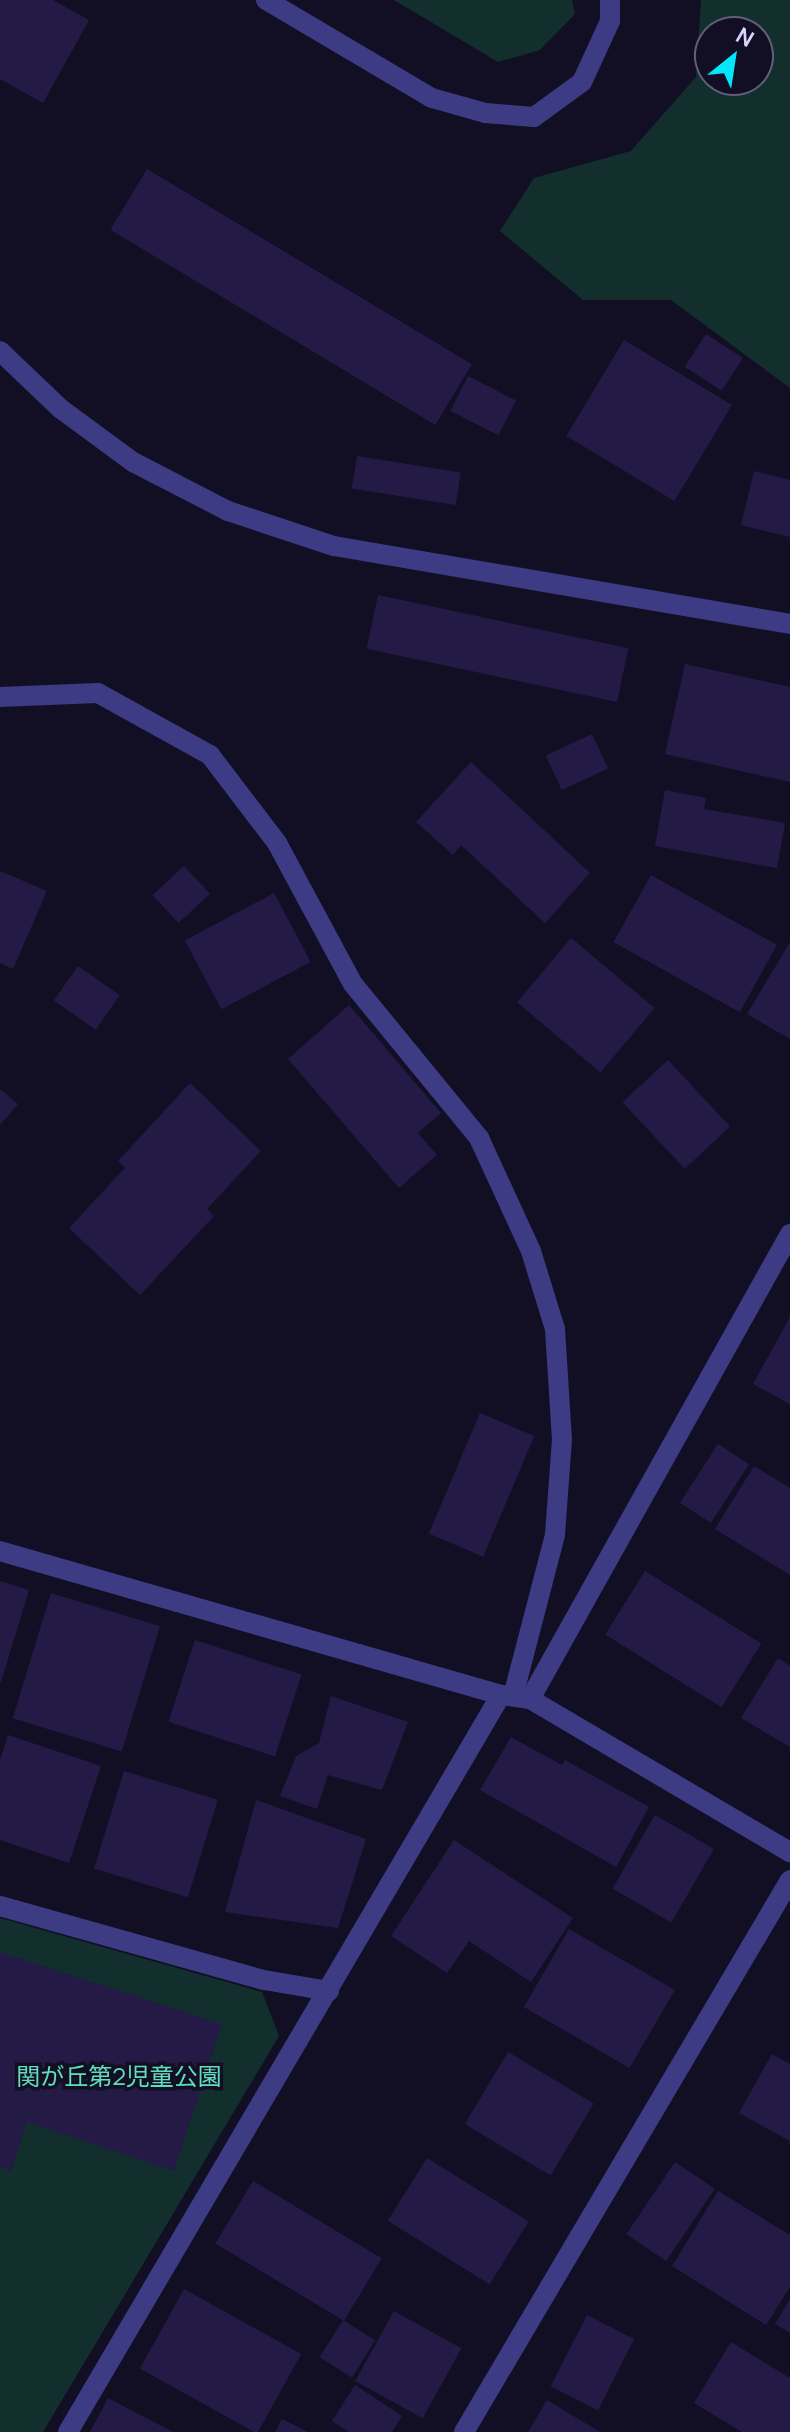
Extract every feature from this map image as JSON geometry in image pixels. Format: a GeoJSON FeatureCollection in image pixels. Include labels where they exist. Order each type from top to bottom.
{"type":"FeatureCollection","features":[{"type":"Feature","properties":{"kind":"street"},"geometry":{"type":"LineString","coordinates":[[266,0],[432,98],[485,113],[534,117],[582,82],[610,21],[610,0]]}},
{"type":"Feature","properties":{"kind":"street"},"geometry":{"type":"LineString","coordinates":[[0,351],[61,409],[133,462],[228,511],[334,546],[790,624]]}},
{"type":"Feature","properties":{"kind":"street"},"geometry":{"type":"LineString","coordinates":[[0,697],[98,693],[210,755],[277,843],[353,984],[479,1138],[531,1251],[555,1329],[562,1439],[555,1535],[514,1697]]}},
{"type":"Feature","properties":{"kind":"street"},"geometry":{"type":"LineString","coordinates":[[68,2432],[329,1991],[514,1697],[790,1234]]}},
{"type":"Feature","properties":{"kind":"street"},"geometry":{"type":"LineString","coordinates":[[0,1551],[514,1697],[790,1852]]}},
{"type":"Feature","properties":{"kind":"street"},"geometry":{"type":"LineString","coordinates":[[464,2432],[790,1880]]}},
{"type":"Feature","properties":{"kind":"street"},"geometry":{"type":"LineString","coordinates":[[0,1906],[264,1980],[329,1991]]}},
{"type":"Feature","properties":{"kind":"green space"},"geometry":{"type":"Polygon","coordinates":[[[394,0],[572,0],[575,14],[540,50],[498,62],[394,0]]]}},
{"type":"Feature","properties":{"kind":"green space"},"geometry":{"type":"Polygon","coordinates":[[[701,0],[790,0],[790,388],[671,300],[583,300],[500,231],[534,178],[631,151],[694,79],[694,96],[774,96],[774,16],[700,16],[701,0]]]}},
{"type":"Feature","properties":{"kind":"green space","name":"関が丘第2児童公園"},"geometry":{"type":"Polygon","coordinates":[[[0,1918],[262,1992],[279,2036],[43,2432],[0,2432],[0,1918]]]}},
{"type":"Feature","properties":{"kind":"building"},"geometry":{"type":"Polygon","coordinates":[[[0,0],[53,0],[89,20],[43,103],[0,79],[0,0]]]}},
{"type":"Feature","properties":{"kind":"building"},"geometry":{"type":"Polygon","coordinates":[[[147,169],[472,364],[435,425],[110,230],[147,169]]]}},
{"type":"Feature","properties":{"kind":"building"},"geometry":{"type":"Polygon","coordinates":[[[706,334],[743,358],[722,391],[685,367],[706,334]]]}},
{"type":"Feature","properties":{"kind":"building"},"geometry":{"type":"Polygon","coordinates":[[[624,340],[732,405],[674,501],[566,436],[624,340]]]}},
{"type":"Feature","properties":{"kind":"building"},"geometry":{"type":"Polygon","coordinates":[[[468,376],[516,401],[498,435],[450,411],[468,376]]]}},
{"type":"Feature","properties":{"kind":"building"},"geometry":{"type":"Polygon","coordinates":[[[357,456],[461,472],[456,505],[352,489],[357,456]]]}},
{"type":"Feature","properties":{"kind":"building"},"geometry":{"type":"Polygon","coordinates":[[[754,471],[790,480],[790,537],[741,525],[754,471]]]}},
{"type":"Feature","properties":{"kind":"building"},"geometry":{"type":"Polygon","coordinates":[[[378,595],[628,648],[617,702],[367,649],[378,595]]]}},
{"type":"Feature","properties":{"kind":"building"},"geometry":{"type":"Polygon","coordinates":[[[685,664],[790,687],[790,782],[665,754],[685,664]]]}},
{"type":"Feature","properties":{"kind":"building"},"geometry":{"type":"Polygon","coordinates":[[[592,734],[608,768],[562,790],[546,756],[592,734]]]}},
{"type":"Feature","properties":{"kind":"building"},"geometry":{"type":"Polygon","coordinates":[[[471,762],[590,873],[545,923],[461,845],[453,855],[416,822],[471,762]]]}},
{"type":"Feature","properties":{"kind":"building"},"geometry":{"type":"Polygon","coordinates":[[[665,790],[706,798],[704,809],[785,823],[777,868],[655,846],[665,790]]]}},
{"type":"Feature","properties":{"kind":"building"},"geometry":{"type":"Polygon","coordinates":[[[184,866],[210,894],[178,923],[153,895],[184,866]]]}},
{"type":"Feature","properties":{"kind":"building"},"geometry":{"type":"Polygon","coordinates":[[[0,871],[47,891],[13,969],[0,963],[0,871]]]}},
{"type":"Feature","properties":{"kind":"building"},"geometry":{"type":"Polygon","coordinates":[[[651,875],[777,945],[740,1012],[614,942],[651,875]]]}},
{"type":"Feature","properties":{"kind":"building"},"geometry":{"type":"Polygon","coordinates":[[[274,893],[311,962],[221,1009],[185,940],[274,893]]]}},
{"type":"Feature","properties":{"kind":"building"},"geometry":{"type":"Polygon","coordinates":[[[571,938],[654,1008],[601,1072],[517,1002],[571,938]]]}},
{"type":"Feature","properties":{"kind":"building"},"geometry":{"type":"Polygon","coordinates":[[[790,942],[790,1039],[747,1014],[790,942]]]}},
{"type":"Feature","properties":{"kind":"building"},"geometry":{"type":"Polygon","coordinates":[[[78,966],[120,995],[96,1030],[54,1000],[78,966]]]}},
{"type":"Feature","properties":{"kind":"building"},"geometry":{"type":"Polygon","coordinates":[[[349,1005],[441,1113],[418,1133],[437,1155],[399,1188],[288,1059],[349,1005]]]}},
{"type":"Feature","properties":{"kind":"building"},"geometry":{"type":"Polygon","coordinates":[[[668,1060],[730,1127],[685,1169],[623,1102],[668,1060]]]}},
{"type":"Feature","properties":{"kind":"building"},"geometry":{"type":"Polygon","coordinates":[[[190,1083],[261,1151],[207,1209],[214,1216],[140,1295],[69,1228],[125,1168],[118,1161],[190,1083]]]}},
{"type":"Feature","properties":{"kind":"building"},"geometry":{"type":"Polygon","coordinates":[[[0,1089],[18,1104],[0,1125],[0,1089]]]}},
{"type":"Feature","properties":{"kind":"building"},"geometry":{"type":"Polygon","coordinates":[[[790,1317],[790,1404],[753,1384],[790,1317]]]}},
{"type":"Feature","properties":{"kind":"building"},"geometry":{"type":"Polygon","coordinates":[[[480,1413],[534,1436],[483,1557],[429,1534],[480,1413]]]}},
{"type":"Feature","properties":{"kind":"building"},"geometry":{"type":"Polygon","coordinates":[[[718,1444],[749,1464],[711,1523],[680,1503],[718,1444]]]}},
{"type":"Feature","properties":{"kind":"building"},"geometry":{"type":"Polygon","coordinates":[[[754,1466],[790,1488],[790,1575],[715,1529],[754,1466]]]}},
{"type":"Feature","properties":{"kind":"building"},"geometry":{"type":"Polygon","coordinates":[[[645,1571],[761,1644],[721,1707],[605,1635],[645,1571]]]}},
{"type":"Feature","properties":{"kind":"building"},"geometry":{"type":"Polygon","coordinates":[[[0,1581],[29,1590],[1,1682],[0,1682],[0,1581]]]}},
{"type":"Feature","properties":{"kind":"building"},"geometry":{"type":"Polygon","coordinates":[[[51,1593],[160,1626],[122,1752],[13,1718],[51,1593]]]}},
{"type":"Feature","properties":{"kind":"building"},"geometry":{"type":"Polygon","coordinates":[[[195,1640],[302,1675],[275,1756],[168,1722],[195,1640]]]}},
{"type":"Feature","properties":{"kind":"building"},"geometry":{"type":"Polygon","coordinates":[[[778,1658],[790,1666],[790,1747],[741,1718],[778,1658]]]}},
{"type":"Feature","properties":{"kind":"building"},"geometry":{"type":"Polygon","coordinates":[[[331,1696],[408,1722],[382,1790],[328,1775],[317,1809],[280,1796],[296,1756],[319,1743],[331,1696]]]}},
{"type":"Feature","properties":{"kind":"building"},"geometry":{"type":"Polygon","coordinates":[[[8,1735],[101,1766],[69,1863],[0,1840],[0,1760],[8,1735]]]}},
{"type":"Feature","properties":{"kind":"building"},"geometry":{"type":"Polygon","coordinates":[[[511,1737],[562,1765],[565,1760],[649,1807],[616,1867],[480,1790],[511,1737]]]}},
{"type":"Feature","properties":{"kind":"building"},"geometry":{"type":"Polygon","coordinates":[[[124,1771],[218,1800],[188,1897],[94,1869],[124,1771]]]}},
{"type":"Feature","properties":{"kind":"building"},"geometry":{"type":"Polygon","coordinates":[[[256,1800],[366,1839],[338,1928],[225,1912],[256,1800]]]}},
{"type":"Feature","properties":{"kind":"building"},"geometry":{"type":"Polygon","coordinates":[[[655,1815],[714,1849],[671,1923],[612,1889],[655,1815]]]}},
{"type":"Feature","properties":{"kind":"building"},"geometry":{"type":"Polygon","coordinates":[[[454,1840],[573,1918],[531,1982],[469,1941],[447,1973],[391,1936],[454,1840]]]}},
{"type":"Feature","properties":{"kind":"building"},"geometry":{"type":"Polygon","coordinates":[[[569,1929],[675,1990],[630,2068],[524,2007],[569,1929]]]}},
{"type":"Feature","properties":{"kind":"building"},"geometry":{"type":"Polygon","coordinates":[[[0,1952],[222,2024],[174,2171],[27,2122],[11,2171],[0,2167],[0,1952]]]}},
{"type":"Feature","properties":{"kind":"building"},"geometry":{"type":"Polygon","coordinates":[[[508,2052],[594,2104],[550,2176],[465,2124],[508,2052]]]}},
{"type":"Feature","properties":{"kind":"building"},"geometry":{"type":"Polygon","coordinates":[[[772,2054],[790,2064],[790,2141],[739,2113],[772,2054]]]}},
{"type":"Feature","properties":{"kind":"building"},"geometry":{"type":"Polygon","coordinates":[[[427,2158],[529,2222],[490,2284],[388,2221],[427,2158]]]}},
{"type":"Feature","properties":{"kind":"building"},"geometry":{"type":"Polygon","coordinates":[[[675,2162],[715,2189],[666,2261],[626,2234],[675,2162]]]}},
{"type":"Feature","properties":{"kind":"building"},"geometry":{"type":"Polygon","coordinates":[[[253,2181],[382,2258],[344,2321],[215,2244],[253,2181]]]}},
{"type":"Feature","properties":{"kind":"building"},"geometry":{"type":"Polygon","coordinates":[[[718,2191],[790,2235],[790,2287],[766,2325],[672,2266],[718,2191]]]}},
{"type":"Feature","properties":{"kind":"building"},"geometry":{"type":"Polygon","coordinates":[[[184,2289],[301,2354],[258,2432],[140,2369],[184,2289]]]}},
{"type":"Feature","properties":{"kind":"building"},"geometry":{"type":"Polygon","coordinates":[[[790,2299],[790,2333],[775,2324],[790,2299]]]}},
{"type":"Feature","properties":{"kind":"building"},"geometry":{"type":"Polygon","coordinates":[[[394,2311],[461,2348],[423,2418],[355,2381],[394,2311]]]}},
{"type":"Feature","properties":{"kind":"building"},"geometry":{"type":"Polygon","coordinates":[[[587,2315],[634,2339],[598,2410],[551,2386],[587,2315]]]}},
{"type":"Feature","properties":{"kind":"building"},"geometry":{"type":"Polygon","coordinates":[[[343,2320],[375,2340],[352,2377],[320,2357],[343,2320]]]}},
{"type":"Feature","properties":{"kind":"building"},"geometry":{"type":"Polygon","coordinates":[[[731,2342],[790,2378],[790,2432],[742,2432],[694,2403],[731,2342]]]}},
{"type":"Feature","properties":{"kind":"building"},"geometry":{"type":"Polygon","coordinates":[[[355,2385],[402,2416],[392,2432],[349,2432],[332,2421],[355,2385]]]}},
{"type":"Feature","properties":{"kind":"building"},"geometry":{"type":"Polygon","coordinates":[[[108,2398],[173,2432],[90,2432],[108,2398]]]}},
{"type":"Feature","properties":{"kind":"building"},"geometry":{"type":"Polygon","coordinates":[[[547,2400],[600,2432],[528,2432],[547,2400]]]}},
{"type":"Feature","properties":{"kind":"building"},"geometry":{"type":"Polygon","coordinates":[[[282,2419],[308,2432],[275,2432],[282,2419]]]}}]}
